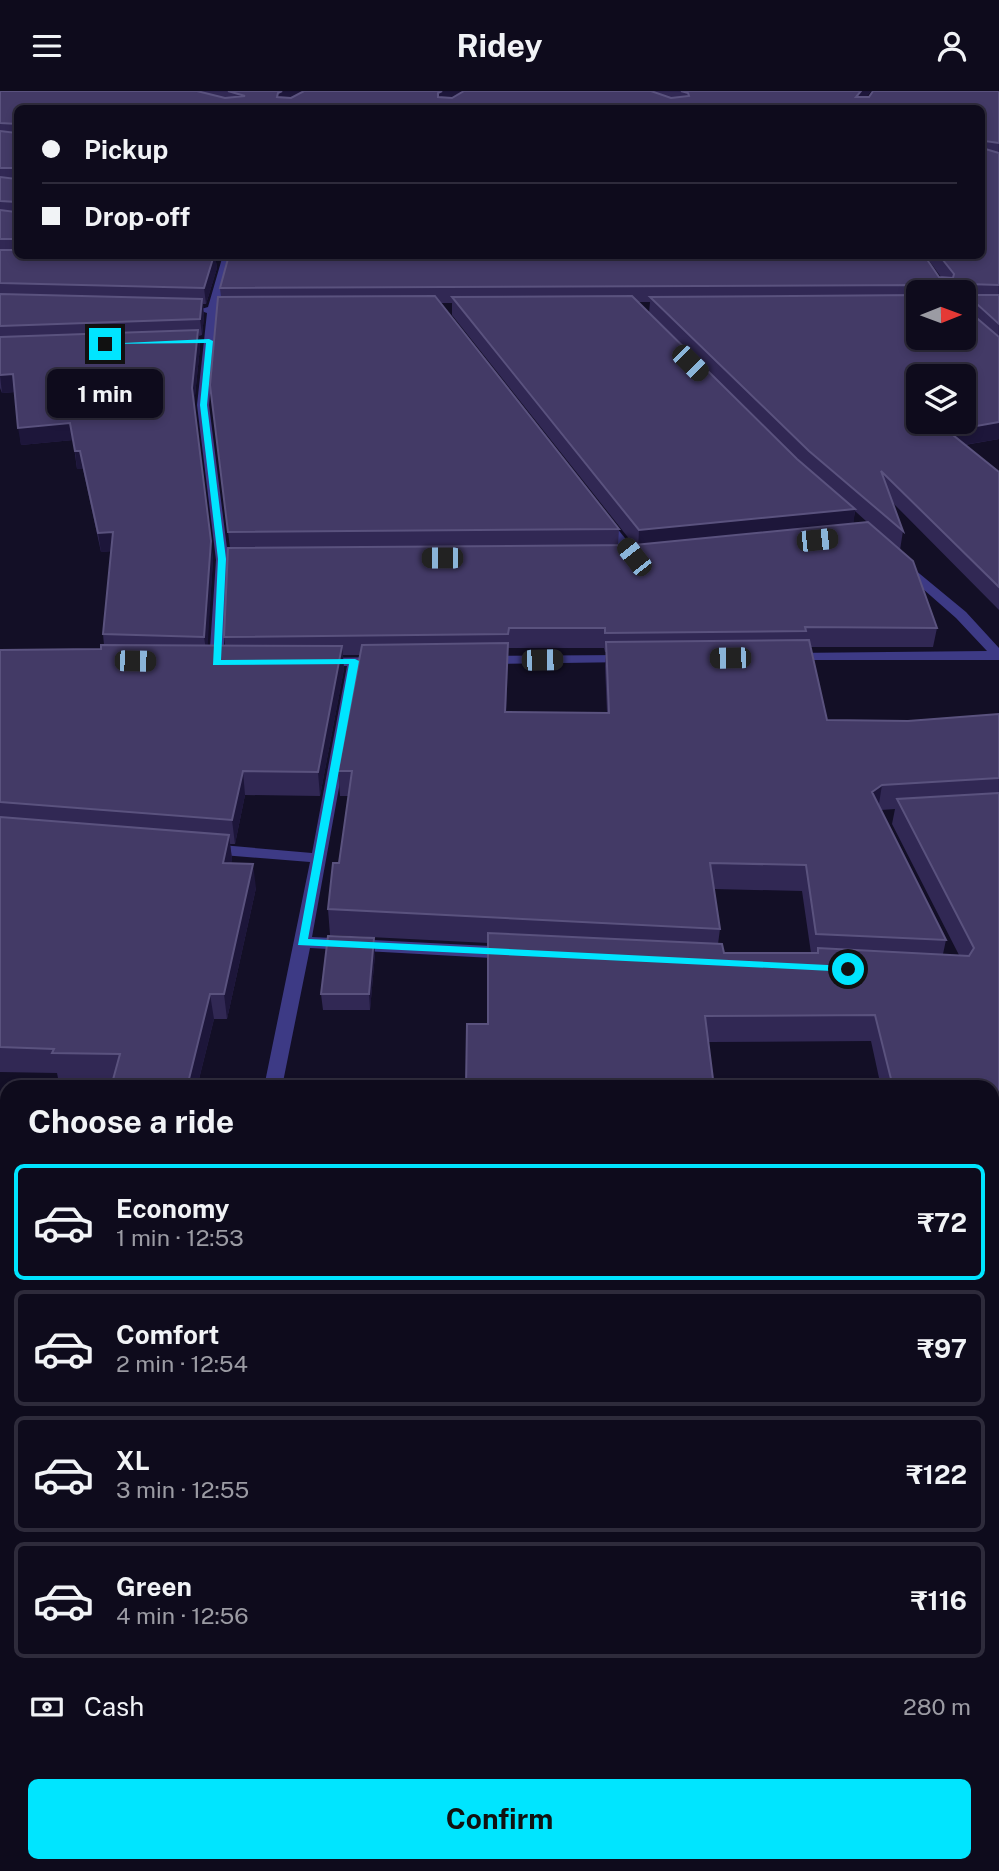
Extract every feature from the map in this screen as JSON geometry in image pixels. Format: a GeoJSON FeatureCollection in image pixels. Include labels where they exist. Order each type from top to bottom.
{"type":"FeatureCollection","features":[{"type":"Feature","properties":{"kind":"street"},"geometry":{"type":"LineString","coordinates":[[213,261],[227,259],[212,310],[203,405],[222,559],[216,663]]}},
{"type":"Feature","properties":{"kind":"street"},"geometry":{"type":"LineString","coordinates":[[185,309],[252,310]]}},
{"type":"Feature","properties":{"kind":"street"},"geometry":{"type":"LineString","coordinates":[[195,341],[209,341]]}},
{"type":"Feature","properties":{"kind":"street"},"geometry":{"type":"LineString","coordinates":[[592,503],[640,557],[606,557]]}},
{"type":"Feature","properties":{"kind":"street"},"geometry":{"type":"LineString","coordinates":[[890,552],[961,615],[999,655]]}},
{"type":"Feature","properties":{"kind":"street"},"geometry":{"type":"LineString","coordinates":[[222,559],[263,559]]}},
{"type":"Feature","properties":{"kind":"street"},"geometry":{"type":"LineString","coordinates":[[779,657],[999,655]]}},
{"type":"Feature","properties":{"kind":"street"},"geometry":{"type":"LineString","coordinates":[[464,660],[642,659]]}},
{"type":"Feature","properties":{"kind":"street"},"geometry":{"type":"LineString","coordinates":[[274,1080],[355,661]]}},
{"type":"Feature","properties":{"kind":"street"},"geometry":{"type":"LineString","coordinates":[[313,662],[396,661]]}},
{"type":"Feature","properties":{"kind":"street"},"geometry":{"type":"LineString","coordinates":[[197,848],[318,858]]}},
{"type":"Feature","properties":{"kind":"street"},"geometry":{"type":"LineString","coordinates":[[302,942],[525,953]]}},
{"type":"Feature","properties":{"kind":"building"},"geometry":{"type":"Polygon","coordinates":[[[0,91],[197,91],[225,98],[245,96],[228,91],[282,91],[277,97],[291,98],[304,91],[442,91],[438,93],[438,97],[452,98],[464,91],[651,91],[671,98],[689,96],[681,91],[861,91],[856,97],[869,97],[873,91],[999,91],[999,143],[985,141],[985,105],[14,105],[14,124],[0,123],[0,91]]]}},
{"type":"Feature","properties":{"kind":"building"},"geometry":{"type":"Polygon","coordinates":[[[0,131],[14,133],[14,168],[0,168],[0,131]]]}},
{"type":"Feature","properties":{"kind":"building"},"geometry":{"type":"Polygon","coordinates":[[[985,149],[999,153],[999,285],[976,284],[976,280],[906,280],[906,285],[220,288],[228,259],[927,259],[939,277],[953,278],[954,274],[942,259],[985,259],[985,149]]]}},
{"type":"Feature","properties":{"kind":"building"},"geometry":{"type":"Polygon","coordinates":[[[0,177],[14,179],[14,202],[0,201],[0,177]]]}},
{"type":"Feature","properties":{"kind":"building"},"geometry":{"type":"Polygon","coordinates":[[[0,210],[14,212],[14,239],[0,239],[0,210]]]}},
{"type":"Feature","properties":{"kind":"building"},"geometry":{"type":"Polygon","coordinates":[[[0,250],[14,250],[14,259],[213,259],[204,288],[0,283],[0,250]]]}},
{"type":"Feature","properties":{"kind":"building"},"geometry":{"type":"Polygon","coordinates":[[[0,294],[202,299],[200,319],[0,326],[0,294]]]}},
{"type":"Feature","properties":{"kind":"building"},"geometry":{"type":"Polygon","coordinates":[[[906,295],[906,350],[976,350],[976,317],[999,337],[999,422],[976,426],[976,364],[906,364],[906,434],[952,434],[999,472],[999,587],[881,471],[903,531],[809,451],[650,297],[906,295]]]}},
{"type":"Feature","properties":{"kind":"building"},"geometry":{"type":"Polygon","coordinates":[[[976,295],[999,295],[999,324],[976,303],[976,295]]]}},
{"type":"Feature","properties":{"kind":"building"},"geometry":{"type":"Polygon","coordinates":[[[435,296],[619,529],[228,532],[210,385],[218,297],[435,296]]]}},
{"type":"Feature","properties":{"kind":"building"},"geometry":{"type":"Polygon","coordinates":[[[632,296],[797,459],[855,509],[639,530],[452,297],[632,296]]]}},
{"type":"Feature","properties":{"kind":"building"},"geometry":{"type":"Polygon","coordinates":[[[198,330],[192,388],[211,541],[204,637],[103,634],[113,532],[98,533],[80,451],[75,451],[70,423],[18,428],[13,374],[0,375],[0,337],[198,330]]]}},
{"type":"Feature","properties":{"kind":"building"},"geometry":{"type":"Polygon","coordinates":[[[868,522],[913,561],[937,628],[805,627],[806,631],[605,633],[605,628],[509,628],[508,634],[224,637],[228,548],[634,545],[868,522]]]}},
{"type":"Feature","properties":{"kind":"building"},"geometry":{"type":"Polygon","coordinates":[[[809,640],[827,720],[908,721],[999,714],[999,778],[882,785],[872,792],[946,940],[816,934],[806,865],[710,863],[720,929],[328,909],[333,863],[339,863],[352,771],[338,771],[362,645],[508,643],[505,712],[609,713],[606,642],[809,640]]]}},
{"type":"Feature","properties":{"kind":"building"},"geometry":{"type":"Polygon","coordinates":[[[101,645],[342,646],[318,772],[243,771],[232,820],[0,802],[0,650],[101,649],[101,645]]]}},
{"type":"Feature","properties":{"kind":"building"},"geometry":{"type":"Polygon","coordinates":[[[999,793],[999,1080],[891,1080],[875,1015],[705,1016],[713,1080],[466,1080],[467,1024],[488,1024],[488,933],[722,944],[724,953],[818,953],[818,948],[969,956],[974,948],[897,799],[999,793]]]}},
{"type":"Feature","properties":{"kind":"building"},"geometry":{"type":"Polygon","coordinates":[[[0,817],[229,835],[223,863],[253,864],[224,994],[210,994],[189,1080],[113,1080],[120,1054],[52,1053],[54,1049],[0,1047],[0,817]]]}},
{"type":"Feature","properties":{"kind":"building"},"geometry":{"type":"Polygon","coordinates":[[[328,936],[374,938],[369,994],[321,994],[328,936]]]}},
{"type":"Feature","properties":{"kind":"route"},"geometry":{"type":"LineString","coordinates":[[105,344],[209,341],[203,405],[222,559],[216,663],[355,661],[302,942],[848,969]]}}]}
